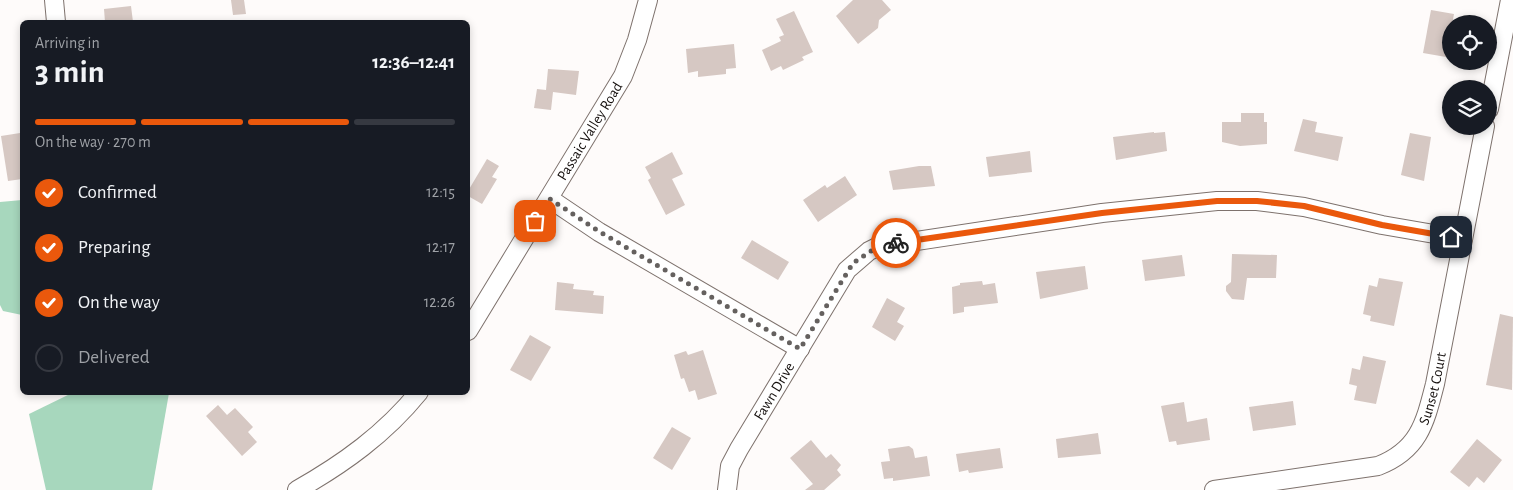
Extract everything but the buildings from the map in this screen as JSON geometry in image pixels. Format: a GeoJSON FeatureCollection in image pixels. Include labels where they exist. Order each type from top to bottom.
{"type":"FeatureCollection","features":[{"type":"Feature","properties":{"kind":"street"},"geometry":{"type":"LineString","coordinates":[[54,0],[56,20]]}},
{"type":"Feature","properties":{"kind":"street","name":"Passaic Valley Road"},"geometry":{"type":"LineString","coordinates":[[470,328],[624,76],[637,40],[648,0]]}},
{"type":"Feature","properties":{"kind":"street"},"geometry":{"type":"LineString","coordinates":[[1495,80],[1510,0]]}},
{"type":"Feature","properties":{"kind":"street","name":"Sunset Court"},"geometry":{"type":"LineString","coordinates":[[1214,490],[1329,475],[1378,466],[1403,452],[1416,438],[1426,422],[1483,135]]}},
{"type":"Feature","properties":{"kind":"street"},"geometry":{"type":"LineString","coordinates":[[550,199],[600,232],[800,349]]}},
{"type":"Feature","properties":{"kind":"street","name":"Fawn Drive"},"geometry":{"type":"LineString","coordinates":[[727,490],[730,466],[739,449],[853,263],[877,247],[1102,213],[1217,201],[1257,201],[1304,206],[1382,225],[1463,239]]}},
{"type":"Feature","properties":{"kind":"street"},"geometry":{"type":"LineString","coordinates":[[297,490],[359,451],[388,426],[416,395]]}},
{"type":"Feature","properties":{"kind":"green space"},"geometry":{"type":"Polygon","coordinates":[[[20,200],[20,315],[3,311],[0,305],[0,202],[20,200]]]}},
{"type":"Feature","properties":{"kind":"green space"},"geometry":{"type":"Polygon","coordinates":[[[68,395],[169,395],[152,490],[46,490],[29,414],[68,395]]]}},
{"type":"Feature","properties":{"kind":"way so far"},"geometry":{"type":"LineString","coordinates":[[535,221],[550,199],[600,232],[800,349],[853,263],[868,251],[896,243]]}},
{"type":"Feature","properties":{"kind":"route"},"geometry":{"type":"LineString","coordinates":[[896,243],[1102,213],[1217,201],[1257,201],[1304,206],[1382,225],[1451,237]]}}]}
